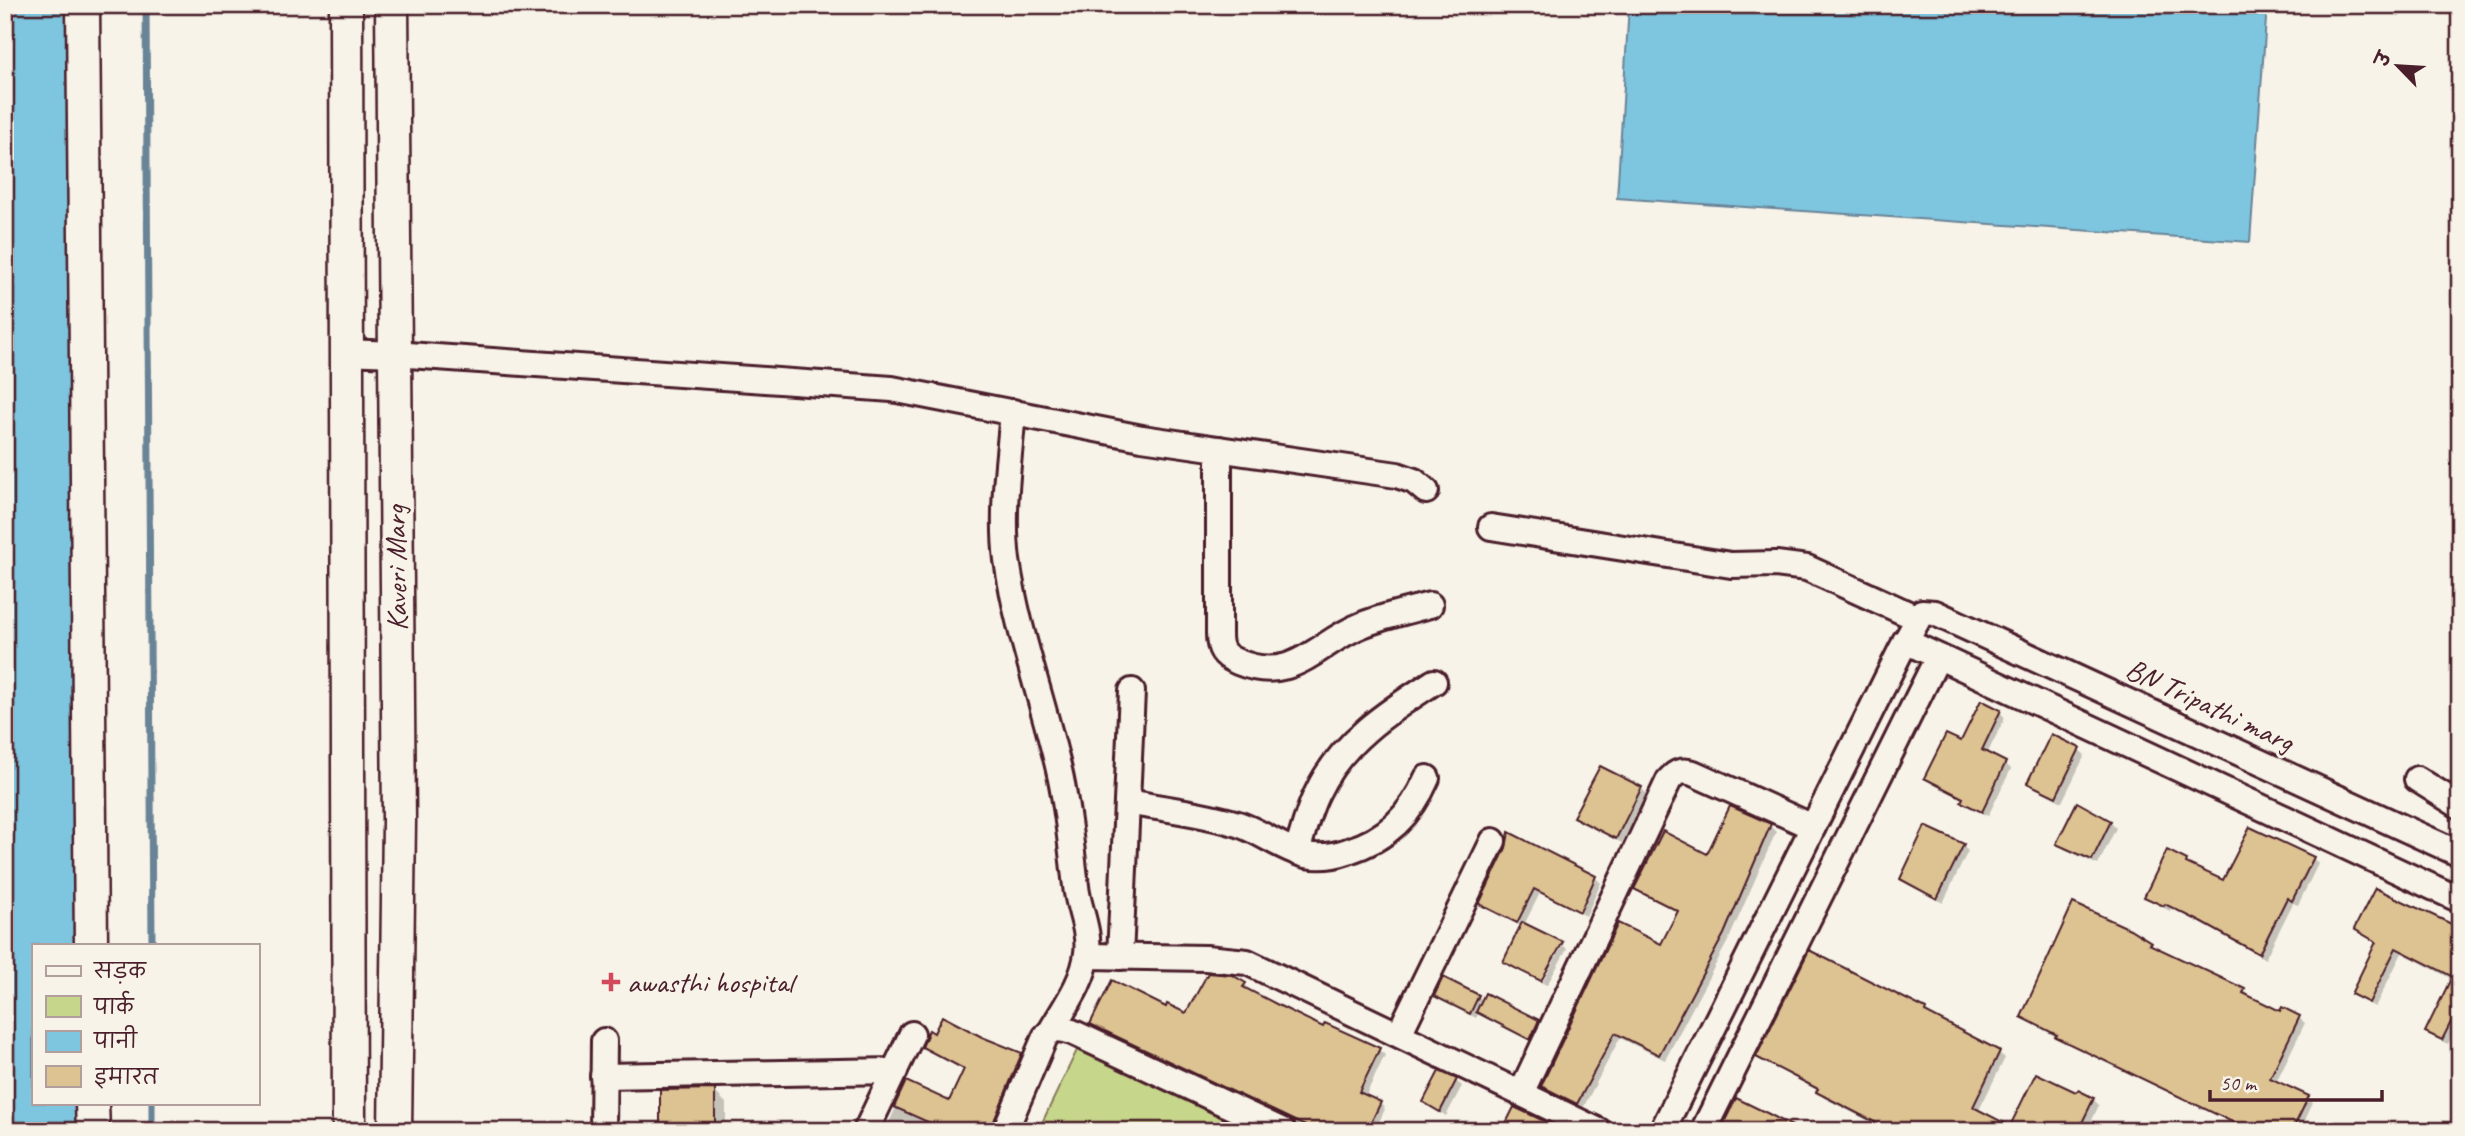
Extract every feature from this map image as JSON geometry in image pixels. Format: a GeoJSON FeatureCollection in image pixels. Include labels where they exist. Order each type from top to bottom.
{"type":"FeatureCollection","features":[{"type":"Feature","properties":{"kind":"street"},"geometry":{"type":"LineString","coordinates":[[83,5],[91,944]]}},
{"type":"Feature","properties":{"kind":"street","name":"Kaveri Marg"},"geometry":{"type":"LineString","coordinates":[[346,5],[349,1131]]}},
{"type":"Feature","properties":{"kind":"street","name":"Kaveri Marg"},"geometry":{"type":"LineString","coordinates":[[392,5],[399,821],[395,1131]]}},
{"type":"Feature","properties":{"kind":"street"},"geometry":{"type":"LineString","coordinates":[[345,352],[892,389],[1142,438],[1397,475],[1414,481],[1426,491]]}},
{"type":"Feature","properties":{"kind":"street"},"geometry":{"type":"LineString","coordinates":[[1005,1131],[1045,1038],[1077,986],[1087,956],[1088,943],[1076,887],[1060,772],[1016,606],[1007,558],[1006,490],[1013,412]]}},
{"type":"Feature","properties":{"kind":"street"},"geometry":{"type":"LineString","coordinates":[[1219,449],[1219,646],[1224,654],[1245,665],[1280,669],[1305,659],[1356,628],[1430,605]]}},
{"type":"Feature","properties":{"kind":"street","name":"BN Tripathi marg"},"geometry":{"type":"LineString","coordinates":[[1491,527],[1731,565],[1776,564],[1807,568],[1926,615],[2460,854]]}},
{"type":"Feature","properties":{"kind":"street"},"geometry":{"type":"LineString","coordinates":[[1662,1131],[1906,641],[1926,615]]}},
{"type":"Feature","properties":{"kind":"street"},"geometry":{"type":"LineString","coordinates":[[1906,641],[2460,900]]}},
{"type":"Feature","properties":{"kind":"street"},"geometry":{"type":"LineString","coordinates":[[1703,1131],[1938,656]]}},
{"type":"Feature","properties":{"kind":"street"},"geometry":{"type":"LineString","coordinates":[[1297,852],[1318,791],[1340,757],[1360,735],[1381,718],[1434,682]]}},
{"type":"Feature","properties":{"kind":"street"},"geometry":{"type":"LineString","coordinates":[[1120,957],[1132,691]]}},
{"type":"Feature","properties":{"kind":"street"},"geometry":{"type":"LineString","coordinates":[[1521,1093],[1670,780],[1676,773],[1693,773],[1813,827]]}},
{"type":"Feature","properties":{"kind":"street"},"geometry":{"type":"LineString","coordinates":[[1128,802],[1237,824],[1297,852],[1322,857],[1362,847],[1395,827],[1417,800],[1427,778]]}},
{"type":"Feature","properties":{"kind":"street"},"geometry":{"type":"LineString","coordinates":[[2417,779],[2460,806]]}},
{"type":"Feature","properties":{"kind":"street"},"geometry":{"type":"LineString","coordinates":[[348,825],[399,821]]}},
{"type":"Feature","properties":{"kind":"street"},"geometry":{"type":"LineString","coordinates":[[1399,1034],[1493,841]]}},
{"type":"Feature","properties":{"kind":"street"},"geometry":{"type":"LineString","coordinates":[[1087,956],[1206,958],[1247,962],[1599,1131]]}},
{"type":"Feature","properties":{"kind":"street"},"geometry":{"type":"LineString","coordinates":[[1052,1030],[1059,1028],[1072,1032],[1283,1131]]}},
{"type":"Feature","properties":{"kind":"street"},"geometry":{"type":"LineString","coordinates":[[866,1131],[912,1034]]}},
{"type":"Feature","properties":{"kind":"street"},"geometry":{"type":"LineString","coordinates":[[603,1131],[604,1041]]}},
{"type":"Feature","properties":{"kind":"street"},"geometry":{"type":"LineString","coordinates":[[603,1076],[895,1070]]}},
{"type":"Feature","properties":{"kind":"street"},"geometry":{"type":"LineString","coordinates":[[92,1104],[93,1131]]}},
{"type":"Feature","properties":{"kind":"green space"},"geometry":{"type":"Polygon","coordinates":[[[1079,1046],[1253,1131],[1038,1131],[1079,1046]]]}},
{"type":"Feature","properties":{"kind":"water"},"geometry":{"type":"Polygon","coordinates":[[[5,5],[67,5],[77,944],[32,944],[32,1104],[78,1104],[78,1131],[5,1131],[5,5]]]}},
{"type":"Feature","properties":{"kind":"water"},"geometry":{"type":"Polygon","coordinates":[[[1629,5],[2267,5],[2250,242],[1617,198],[1629,5]]]}},
{"type":"Feature","properties":{"kind":"building"},"geometry":{"type":"Polygon","coordinates":[[[1981,700],[2001,710],[1982,750],[2006,762],[1982,812],[1961,802],[1963,798],[1924,778],[1946,734],[1961,741],[1981,700]]]}},
{"type":"Feature","properties":{"kind":"building"},"geometry":{"type":"Polygon","coordinates":[[[2051,734],[2080,748],[2056,797],[2027,783],[2051,734]]]}},
{"type":"Feature","properties":{"kind":"building"},"geometry":{"type":"Polygon","coordinates":[[[1600,766],[1642,787],[1616,839],[1573,817],[1600,766]]]}},
{"type":"Feature","properties":{"kind":"building"},"geometry":{"type":"Polygon","coordinates":[[[2077,802],[2111,821],[2092,860],[2056,844],[2077,802]]]}},
{"type":"Feature","properties":{"kind":"building"},"geometry":{"type":"Polygon","coordinates":[[[1730,806],[1771,824],[1724,934],[1659,1055],[1615,1033],[1577,1104],[1541,1086],[1618,923],[1661,944],[1678,911],[1634,889],[1663,831],[1707,854],[1730,806]]]}},
{"type":"Feature","properties":{"kind":"building"},"geometry":{"type":"Polygon","coordinates":[[[1925,826],[1964,844],[1937,899],[1900,879],[1925,826]]]}},
{"type":"Feature","properties":{"kind":"building"},"geometry":{"type":"Polygon","coordinates":[[[2250,827],[2314,857],[2292,901],[2287,898],[2259,954],[2165,904],[2164,906],[2144,897],[2167,850],[2187,860],[2186,863],[2223,880],[2250,827]]]}},
{"type":"Feature","properties":{"kind":"building"},"geometry":{"type":"Polygon","coordinates":[[[1509,832],[1596,876],[1580,912],[1534,889],[1517,923],[1479,904],[1506,848],[1509,832]]]}},
{"type":"Feature","properties":{"kind":"building"},"geometry":{"type":"Polygon","coordinates":[[[2375,888],[2460,928],[2460,958],[2451,976],[2396,948],[2369,1003],[2351,994],[2376,942],[2354,929],[2375,888]]]}},
{"type":"Feature","properties":{"kind":"building"},"geometry":{"type":"Polygon","coordinates":[[[2073,903],[2130,929],[2151,942],[2149,944],[2245,989],[2243,993],[2280,1011],[2282,1007],[2300,1016],[2270,1078],[2309,1096],[2292,1131],[2251,1131],[2055,1037],[2057,1035],[2021,1017],[2073,903]]]}},
{"type":"Feature","properties":{"kind":"building"},"geometry":{"type":"Polygon","coordinates":[[[1522,922],[1563,942],[1541,981],[1503,962],[1522,922]]]}},
{"type":"Feature","properties":{"kind":"building"},"geometry":{"type":"Polygon","coordinates":[[[1809,950],[1926,1009],[1925,1012],[2000,1051],[1973,1107],[2010,1126],[2036,1073],[2094,1098],[2078,1131],[1892,1131],[1756,1057],[1809,950]]]}},
{"type":"Feature","properties":{"kind":"building"},"geometry":{"type":"Polygon","coordinates":[[[2460,960],[2460,1004],[2442,1040],[2425,1032],[2460,960]]]}},
{"type":"Feature","properties":{"kind":"building"},"geometry":{"type":"Polygon","coordinates":[[[1208,973],[1232,975],[1246,983],[1243,987],[1282,1007],[1323,1027],[1325,1023],[1380,1048],[1359,1092],[1381,1102],[1367,1131],[1316,1131],[1090,1024],[1112,980],[1166,1007],[1167,1004],[1186,1013],[1208,973]]]}},
{"type":"Feature","properties":{"kind":"building"},"geometry":{"type":"Polygon","coordinates":[[[1443,977],[1479,995],[1470,1014],[1434,996],[1443,977]]]}},
{"type":"Feature","properties":{"kind":"building"},"geometry":{"type":"Polygon","coordinates":[[[1485,993],[1539,1020],[1530,1040],[1476,1012],[1485,993]]]}},
{"type":"Feature","properties":{"kind":"building"},"geometry":{"type":"Polygon","coordinates":[[[942,1016],[982,1037],[1022,1053],[990,1131],[935,1131],[937,1126],[894,1107],[906,1081],[949,1101],[964,1069],[922,1047],[929,1030],[934,1033],[942,1016]]]}},
{"type":"Feature","properties":{"kind":"building"},"geometry":{"type":"Polygon","coordinates":[[[1439,1071],[1457,1079],[1440,1112],[1423,1102],[1439,1071]]]}},
{"type":"Feature","properties":{"kind":"building"},"geometry":{"type":"Polygon","coordinates":[[[715,1089],[715,1131],[660,1131],[660,1090],[715,1089]]]}},
{"type":"Feature","properties":{"kind":"building"},"geometry":{"type":"Polygon","coordinates":[[[1736,1098],[1769,1114],[1802,1131],[1720,1131],[1736,1098]]]}},
{"type":"Feature","properties":{"kind":"building"},"geometry":{"type":"Polygon","coordinates":[[[1514,1107],[1563,1130],[1502,1131],[1514,1107]]]}},
{"type":"Feature","properties":{"kind":"waterway"},"geometry":{"type":"LineString","coordinates":[[146,5],[152,944]]}},
{"type":"Feature","properties":{"kind":"waterway"},"geometry":{"type":"LineString","coordinates":[[152,1104],[152,1131]]}},
{"type":"Feature","properties":{"kind":"place","name":"awasthi hospital"},"geometry":{"type":"Point","coordinates":[611,982]}}]}
